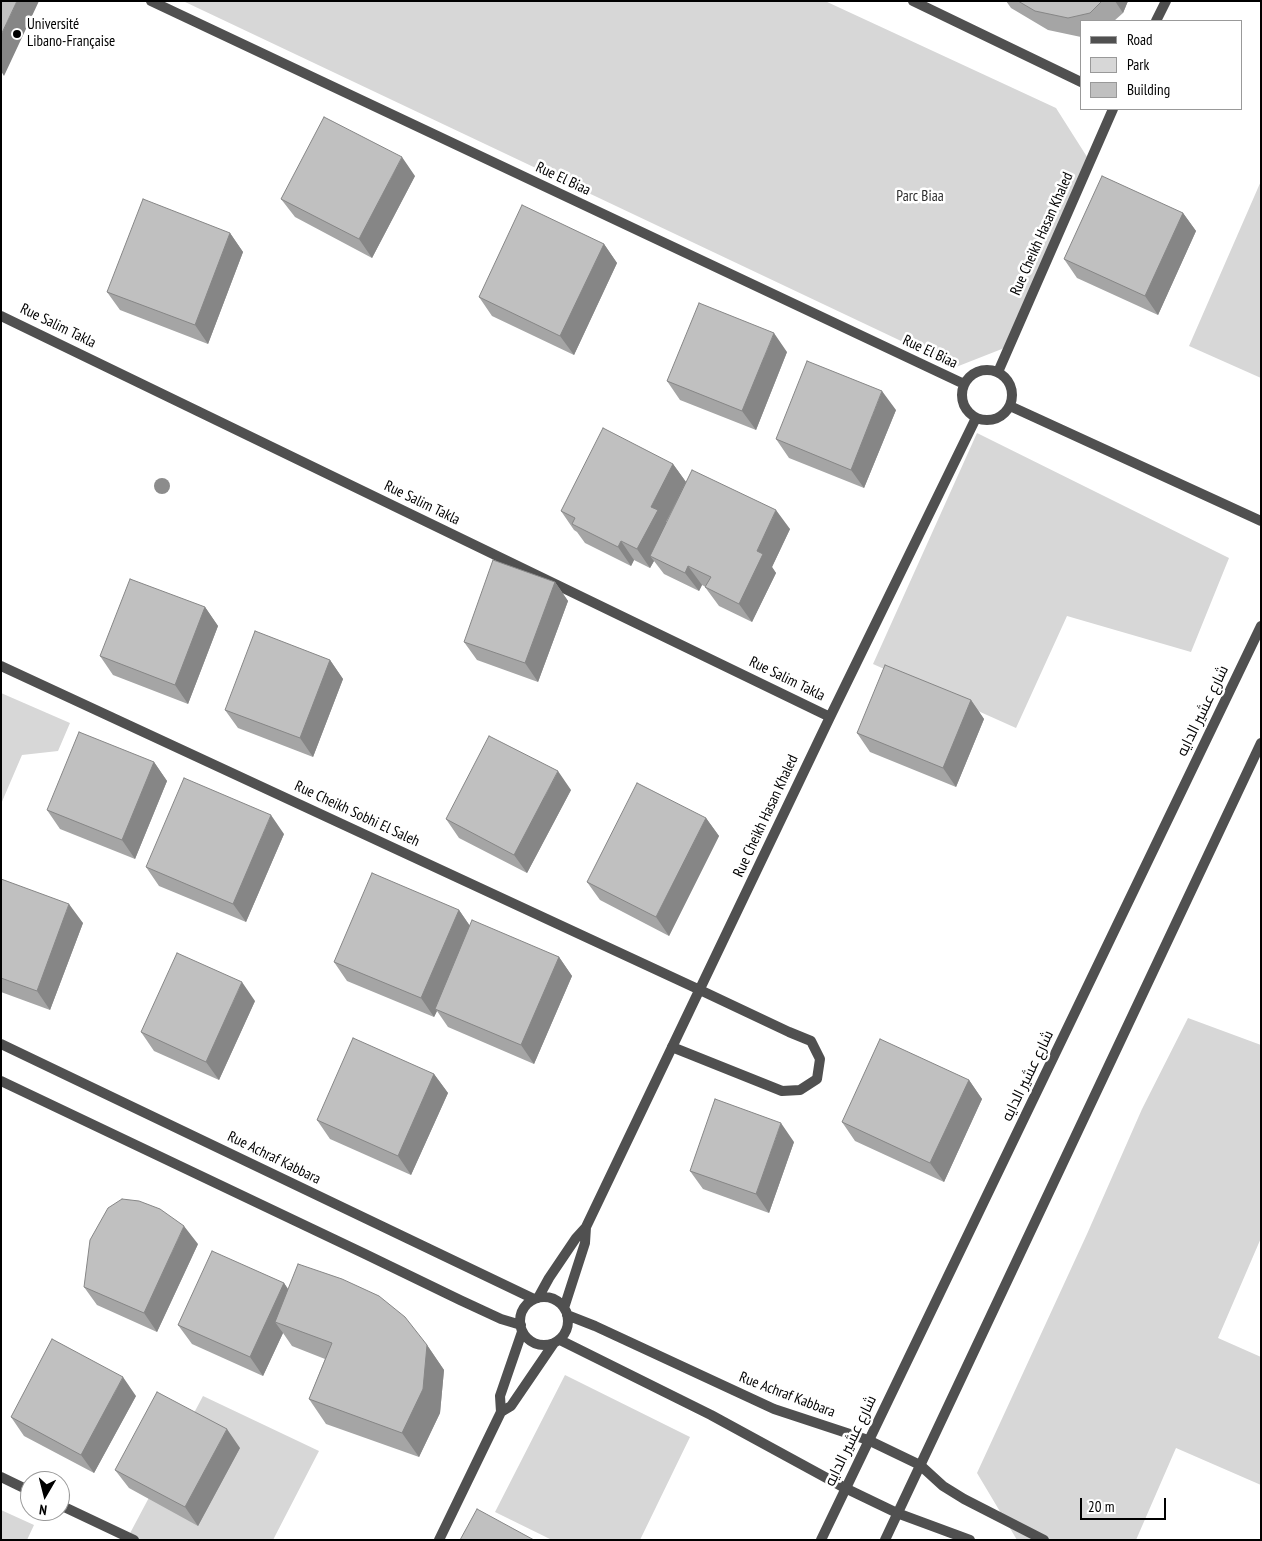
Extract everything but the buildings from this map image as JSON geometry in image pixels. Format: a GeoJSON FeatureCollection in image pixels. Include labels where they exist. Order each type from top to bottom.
{"type":"FeatureCollection","features":[{"type":"Feature","properties":{"kind":"street","name":"Rue El Biaa"},"geometry":{"type":"LineString","coordinates":[[151,1],[964,384]]}},
{"type":"Feature","properties":{"kind":"street"},"geometry":{"type":"LineString","coordinates":[[913,1],[1080,82]]}},
{"type":"Feature","properties":{"kind":"street"},"geometry":{"type":"LineString","coordinates":[[1156,20],[1166,1]]}},
{"type":"Feature","properties":{"kind":"street","name":"Rue Cheikh Hasan Khaled"},"geometry":{"type":"LineString","coordinates":[[998,372],[1113,110]]}},
{"type":"Feature","properties":{"kind":"street","name":"Rue Salim Takla"},"geometry":{"type":"LineString","coordinates":[[1,316],[830,717]]}},
{"type":"Feature","properties":{"kind":"street"},"geometry":{"type":"LineString","coordinates":[[985,369],[998,372],[1008,380],[1013,392],[1010,406],[1002,416],[990,420],[976,418],[966,410],[961,397],[964,384],[972,374],[985,369]]}},
{"type":"Feature","properties":{"kind":"street"},"geometry":{"type":"LineString","coordinates":[[1010,406],[1261,522]]}},
{"type":"Feature","properties":{"kind":"street","name":"Rue Cheikh Hasan Khaled"},"geometry":{"type":"LineString","coordinates":[[536,1298],[586,1227],[830,717],[976,418]]}},
{"type":"Feature","properties":{"kind":"street","name":"شارع عشير الدايه"},"geometry":{"type":"LineString","coordinates":[[821,1540],[1261,626]]}},
{"type":"Feature","properties":{"kind":"street","name":"Rue Cheikh Sobhi El Saleh"},"geometry":{"type":"LineString","coordinates":[[1,666],[811,1041],[820,1059],[817,1079],[800,1090],[782,1091],[672,1047]]}},
{"type":"Feature","properties":{"kind":"street"},"geometry":{"type":"LineString","coordinates":[[885,1540],[1261,744]]}},
{"type":"Feature","properties":{"kind":"street","name":"Rue Achraf Kabbara"},"geometry":{"type":"LineString","coordinates":[[1,1044],[536,1298]]}},
{"type":"Feature","properties":{"kind":"street"},"geometry":{"type":"LineString","coordinates":[[1,1081],[522,1329]]}},
{"type":"Feature","properties":{"kind":"street","name":"Rue Cheikh Hasan Khaled"},"geometry":{"type":"LineString","coordinates":[[566,1311],[585,1242],[586,1227]]}},
{"type":"Feature","properties":{"kind":"street"},"geometry":{"type":"LineString","coordinates":[[501,1412],[511,1406],[557,1341],[565,1332],[568,1324],[566,1311],[558,1301],[548,1297],[536,1298],[524,1307],[520,1319],[522,1329],[528,1339],[536,1344],[545,1345],[557,1341],[711,1415],[846,1488],[897,1513],[970,1540]]}},
{"type":"Feature","properties":{"kind":"street","name":"Rue Achraf Kabbara"},"geometry":{"type":"LineString","coordinates":[[566,1311],[774,1409],[868,1440],[920,1465],[943,1486],[964,1500],[1044,1540]]}},
{"type":"Feature","properties":{"kind":"street"},"geometry":{"type":"LineString","coordinates":[[439,1540],[501,1412],[500,1396],[522,1329]]}},
{"type":"Feature","properties":{"kind":"street"},"geometry":{"type":"LineString","coordinates":[[1,1477],[20,1486]]}},
{"type":"Feature","properties":{"kind":"street"},"geometry":{"type":"LineString","coordinates":[[70,1510],[134,1540]]}},
{"type":"Feature","properties":{"kind":"green space","name":"Parc Biaa"},"geometry":{"type":"Polygon","coordinates":[[[183,1],[825,1],[1056,108],[1089,160],[1012,345],[956,367],[183,1]]]}},
{"type":"Feature","properties":{"kind":"green space"},"geometry":{"type":"Polygon","coordinates":[[[1261,181],[1261,378],[1189,346],[1261,181]]]}},
{"type":"Feature","properties":{"kind":"green space"},"geometry":{"type":"Polygon","coordinates":[[[977,433],[1229,558],[1191,652],[1067,616],[1016,728],[873,664],[977,433]]]}},
{"type":"Feature","properties":{"kind":"green space"},"geometry":{"type":"Polygon","coordinates":[[[1,693],[70,723],[58,751],[22,755],[1,804],[1,693]]]}},
{"type":"Feature","properties":{"kind":"green space"},"geometry":{"type":"Polygon","coordinates":[[[1188,1018],[1261,1045],[1261,1238],[1218,1338],[1261,1357],[1261,1485],[1176,1448],[1136,1540],[1017,1540],[977,1473],[1087,1234],[1142,1109],[1188,1018]]]}},
{"type":"Feature","properties":{"kind":"green space"},"geometry":{"type":"Polygon","coordinates":[[[565,1375],[690,1437],[640,1540],[552,1540],[495,1512],[565,1375]]]}},
{"type":"Feature","properties":{"kind":"green space"},"geometry":{"type":"Polygon","coordinates":[[[203,1396],[319,1451],[273,1540],[133,1540],[128,1537],[203,1396]]]}},
{"type":"Feature","properties":{"kind":"green space"},"geometry":{"type":"Polygon","coordinates":[[[1,1510],[20,1519],[20,1521],[34,1525],[27,1540],[1,1540],[1,1510]]]}},
{"type":"Feature","properties":{"kind":"place","name":"Université Libano-Française"},"geometry":{"type":"Point","coordinates":[17,34]}}]}
